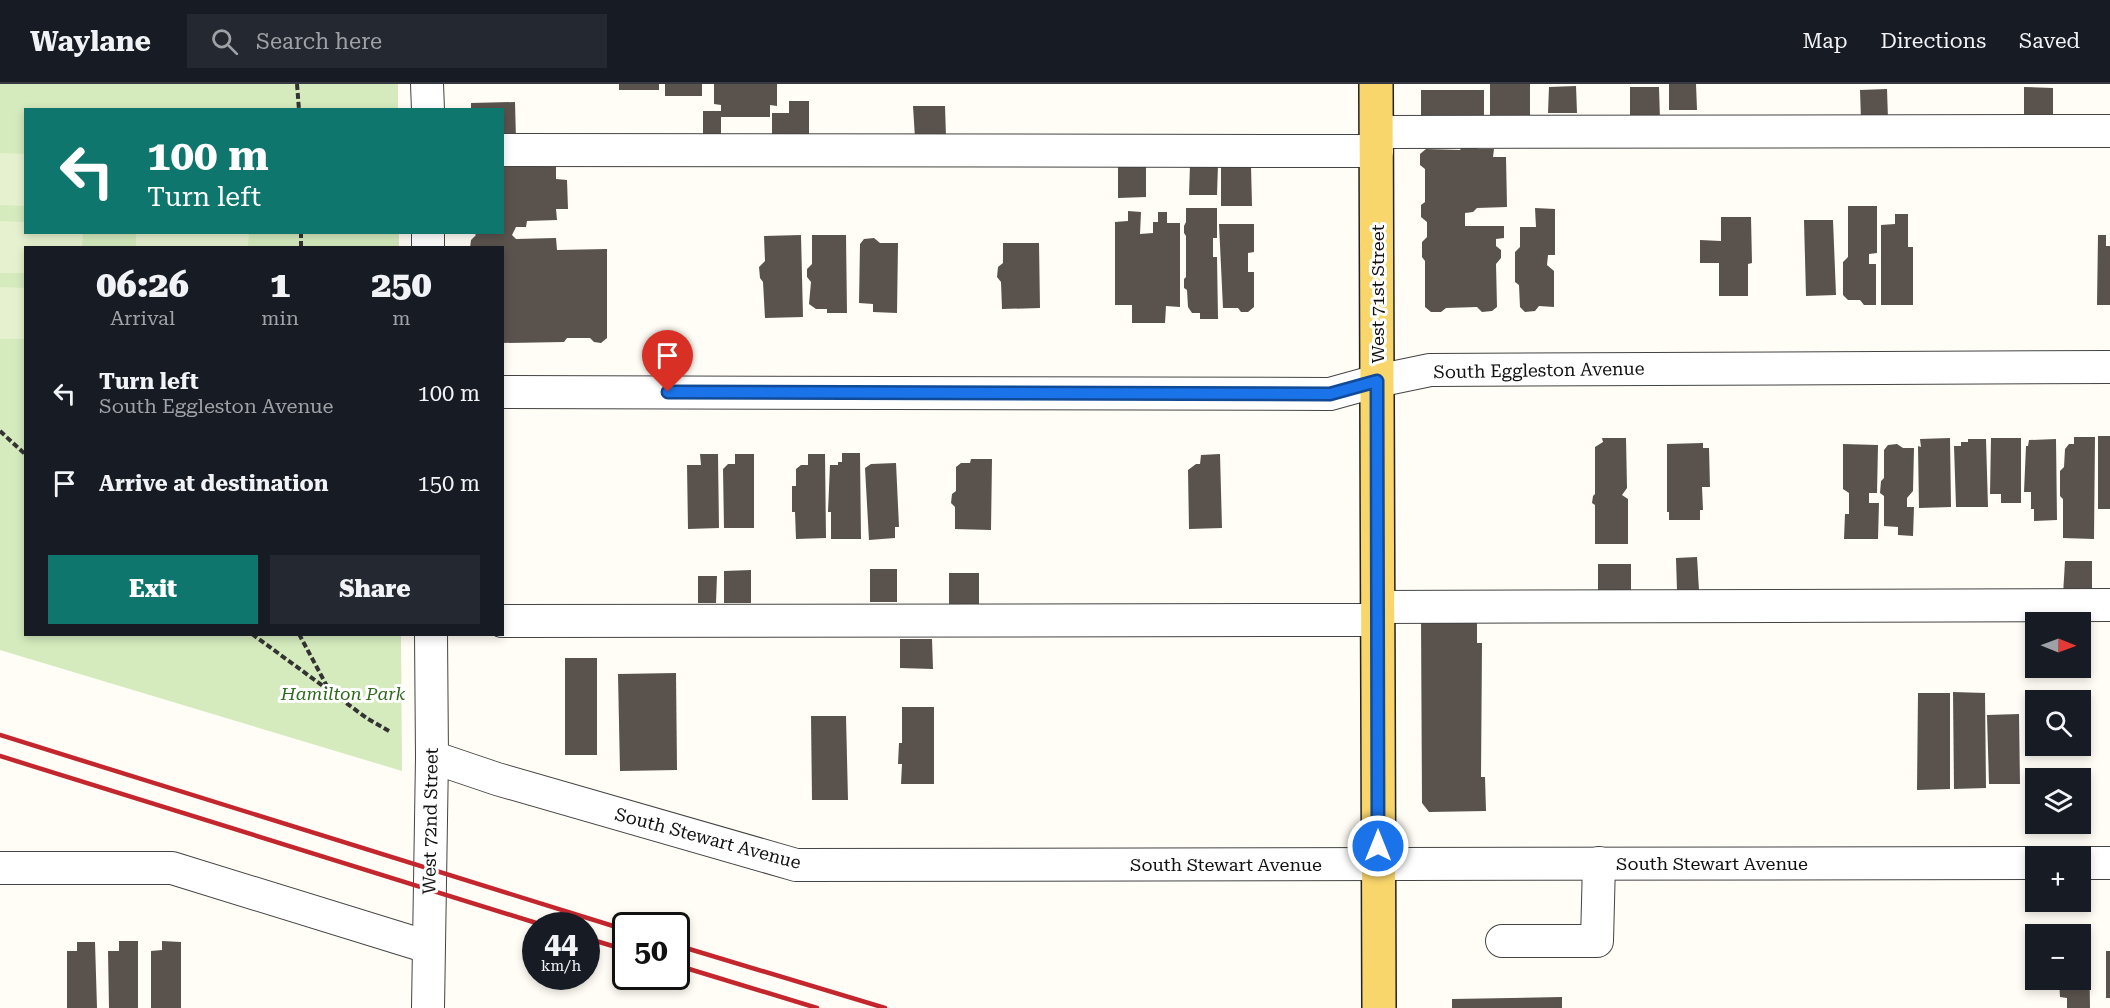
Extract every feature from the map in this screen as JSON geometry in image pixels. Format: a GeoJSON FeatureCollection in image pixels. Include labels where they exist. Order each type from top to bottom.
{"type":"FeatureCollection","features":[{"type":"Feature","properties":{"kind":"main road","name":"West 71st Street"},"geometry":{"type":"LineString","coordinates":[[1376,84],[1379,1008]]}},
{"type":"Feature","properties":{"kind":"street"},"geometry":{"type":"LineString","coordinates":[[427,84],[428,108]]}},
{"type":"Feature","properties":{"kind":"street"},"geometry":{"type":"LineString","coordinates":[[504,150],[1376,142],[2110,131]]}},
{"type":"Feature","properties":{"kind":"street","name":"South Eggleston Avenue"},"geometry":{"type":"LineString","coordinates":[[504,392],[1330,394],[1430,370],[2110,366]]}},
{"type":"Feature","properties":{"kind":"street"},"geometry":{"type":"LineString","coordinates":[[504,621],[2110,605]]}},
{"type":"Feature","properties":{"kind":"street","name":"West 72nd Street"},"geometry":{"type":"LineString","coordinates":[[428,1008],[432,757],[431,636]]}},
{"type":"Feature","properties":{"kind":"street","name":"South Stewart Avenue"},"geometry":{"type":"LineString","coordinates":[[432,757],[497,779],[796,865],[2025,863]]}},
{"type":"Feature","properties":{"kind":"street"},"geometry":{"type":"LineString","coordinates":[[1502,941],[1597,941],[1599,863]]}},
{"type":"Feature","properties":{"kind":"street"},"geometry":{"type":"LineString","coordinates":[[2091,863],[2110,863]]}},
{"type":"Feature","properties":{"kind":"street"},"geometry":{"type":"LineString","coordinates":[[0,868],[172,868],[428,947]]}},
{"type":"Feature","properties":{"kind":"path"},"geometry":{"type":"LineString","coordinates":[[297,84],[298,108]]}},
{"type":"Feature","properties":{"kind":"path"},"geometry":{"type":"LineString","coordinates":[[0,431],[24,453]]}},
{"type":"Feature","properties":{"kind":"path"},"geometry":{"type":"LineString","coordinates":[[255,636],[368,719],[389,731]]}},
{"type":"Feature","properties":{"kind":"path"},"geometry":{"type":"LineString","coordinates":[[300,636],[330,692]]}},
{"type":"Feature","properties":{"kind":"green space","name":"Hamilton Park"},"geometry":{"type":"Polygon","coordinates":[[[0,84],[398,84],[398,108],[24,108],[24,234],[399,234],[399,246],[24,246],[24,636],[401,636],[402,771],[0,650],[0,84]]]}},
{"type":"Feature","properties":{"kind":"green space"},"geometry":{"type":"Polygon","coordinates":[[[0,153],[24,154],[24,206],[0,205],[0,153]]]}},
{"type":"Feature","properties":{"kind":"green space"},"geometry":{"type":"Polygon","coordinates":[[[0,221],[24,222],[24,234],[83,234],[82,246],[24,246],[24,273],[0,273],[0,221]]]}},
{"type":"Feature","properties":{"kind":"green space"},"geometry":{"type":"Polygon","coordinates":[[[136,234],[249,234],[248,246],[136,246],[136,234]]]}},
{"type":"Feature","properties":{"kind":"green space"},"geometry":{"type":"Polygon","coordinates":[[[0,287],[24,288],[24,339],[0,339],[0,287]]]}},
{"type":"Feature","properties":{"kind":"building"},"geometry":{"type":"Polygon","coordinates":[[[619,84],[659,84],[659,90],[619,90],[619,84]]]}},
{"type":"Feature","properties":{"kind":"building"},"geometry":{"type":"Polygon","coordinates":[[[665,84],[702,84],[702,96],[665,96],[665,84]]]}},
{"type":"Feature","properties":{"kind":"building"},"geometry":{"type":"Polygon","coordinates":[[[714,84],[777,84],[777,106],[770,105],[770,117],[721,117],[721,141],[703,141],[703,111],[721,111],[721,105],[714,104],[714,84]]]}},
{"type":"Feature","properties":{"kind":"building"},"geometry":{"type":"Polygon","coordinates":[[[1490,84],[1530,84],[1530,116],[1490,116],[1490,84]]]}},
{"type":"Feature","properties":{"kind":"building"},"geometry":{"type":"Polygon","coordinates":[[[1669,84],[1696,84],[1697,110],[1669,110],[1669,84]]]}},
{"type":"Feature","properties":{"kind":"building"},"geometry":{"type":"Polygon","coordinates":[[[1576,86],[1577,113],[1548,113],[1549,87],[1576,86]]]}},
{"type":"Feature","properties":{"kind":"building"},"geometry":{"type":"Polygon","coordinates":[[[1630,87],[1659,87],[1660,120],[1630,121],[1630,87]]]}},
{"type":"Feature","properties":{"kind":"building"},"geometry":{"type":"Polygon","coordinates":[[[2024,87],[2053,88],[2053,120],[2024,119],[2024,87]]]}},
{"type":"Feature","properties":{"kind":"building"},"geometry":{"type":"Polygon","coordinates":[[[1887,89],[1888,119],[1861,120],[1860,90],[1887,89]]]}},
{"type":"Feature","properties":{"kind":"building"},"geometry":{"type":"Polygon","coordinates":[[[1421,90],[1484,90],[1484,118],[1421,118],[1421,90]]]}},
{"type":"Feature","properties":{"kind":"building"},"geometry":{"type":"Polygon","coordinates":[[[789,101],[809,101],[809,135],[772,141],[772,113],[789,113],[789,101]]]}},
{"type":"Feature","properties":{"kind":"building"},"geometry":{"type":"Polygon","coordinates":[[[515,102],[516,140],[504,140],[504,108],[471,108],[471,103],[515,102]]]}},
{"type":"Feature","properties":{"kind":"building"},"geometry":{"type":"Polygon","coordinates":[[[913,106],[945,106],[946,137],[915,138],[913,106]]]}},
{"type":"Feature","properties":{"kind":"building"},"geometry":{"type":"Polygon","coordinates":[[[1463,145],[1474,145],[1478,149],[1494,149],[1493,157],[1506,157],[1507,207],[1477,208],[1473,212],[1465,213],[1465,226],[1504,226],[1504,238],[1496,239],[1496,246],[1501,250],[1501,258],[1496,264],[1497,307],[1492,311],[1482,312],[1477,307],[1446,308],[1441,312],[1431,312],[1425,307],[1425,261],[1422,257],[1422,242],[1427,237],[1427,222],[1421,217],[1421,205],[1425,202],[1425,169],[1420,165],[1420,154],[1426,149],[1460,150],[1463,145]]]}},
{"type":"Feature","properties":{"kind":"building"},"geometry":{"type":"Polygon","coordinates":[[[1190,165],[1218,165],[1217,195],[1189,195],[1190,165]]]}},
{"type":"Feature","properties":{"kind":"building"},"geometry":{"type":"Polygon","coordinates":[[[1146,166],[1146,197],[1118,198],[1118,167],[1146,166]]]}},
{"type":"Feature","properties":{"kind":"building"},"geometry":{"type":"Polygon","coordinates":[[[1251,166],[1252,206],[1221,206],[1221,167],[1251,166]]]}},
{"type":"Feature","properties":{"kind":"building"},"geometry":{"type":"Polygon","coordinates":[[[504,167],[556,167],[556,179],[567,180],[568,209],[556,209],[557,220],[527,221],[526,227],[516,227],[512,235],[516,239],[556,238],[557,250],[607,249],[607,338],[601,343],[594,342],[590,338],[567,338],[564,342],[504,343],[504,246],[470,246],[471,240],[476,235],[504,234],[504,167]]]}},
{"type":"Feature","properties":{"kind":"building"},"geometry":{"type":"Polygon","coordinates":[[[1848,206],[1877,206],[1877,253],[1869,254],[1869,264],[1876,264],[1876,305],[1864,305],[1860,300],[1848,300],[1843,295],[1843,262],[1848,257],[1848,206]]]}},
{"type":"Feature","properties":{"kind":"building"},"geometry":{"type":"Polygon","coordinates":[[[1186,208],[1217,208],[1217,238],[1213,238],[1213,257],[1217,257],[1218,319],[1200,319],[1200,313],[1192,313],[1188,307],[1187,290],[1184,288],[1186,208]]]}},
{"type":"Feature","properties":{"kind":"building"},"geometry":{"type":"Polygon","coordinates":[[[1535,208],[1555,209],[1555,255],[1548,255],[1547,265],[1554,271],[1554,307],[1539,306],[1535,311],[1525,312],[1520,307],[1519,285],[1515,282],[1515,252],[1520,247],[1520,227],[1536,227],[1535,208]]]}},
{"type":"Feature","properties":{"kind":"building"},"geometry":{"type":"Polygon","coordinates":[[[1128,211],[1141,212],[1140,234],[1153,233],[1153,222],[1158,222],[1158,212],[1167,212],[1167,223],[1180,223],[1180,307],[1166,306],[1165,323],[1132,323],[1132,305],[1115,305],[1115,222],[1128,221],[1128,211]]]}},
{"type":"Feature","properties":{"kind":"building"},"geometry":{"type":"Polygon","coordinates":[[[1895,214],[1908,214],[1908,247],[1913,247],[1913,305],[1881,305],[1881,225],[1895,224],[1895,214]]]}},
{"type":"Feature","properties":{"kind":"building"},"geometry":{"type":"Polygon","coordinates":[[[1721,217],[1751,217],[1752,263],[1748,264],[1748,296],[1719,296],[1719,263],[1700,263],[1700,240],[1721,241],[1721,217]]]}},
{"type":"Feature","properties":{"kind":"building"},"geometry":{"type":"Polygon","coordinates":[[[1804,220],[1833,220],[1836,295],[1806,296],[1804,220]]]}},
{"type":"Feature","properties":{"kind":"building"},"geometry":{"type":"Polygon","coordinates":[[[1219,224],[1254,224],[1254,252],[1248,253],[1248,272],[1254,272],[1254,307],[1248,312],[1241,312],[1238,308],[1223,308],[1219,224]]]}},
{"type":"Feature","properties":{"kind":"building"},"geometry":{"type":"Polygon","coordinates":[[[801,235],[803,317],[765,318],[763,282],[760,278],[759,267],[765,261],[764,236],[801,235]]]}},
{"type":"Feature","properties":{"kind":"building"},"geometry":{"type":"Polygon","coordinates":[[[812,235],[846,235],[847,313],[827,313],[827,309],[816,309],[809,304],[811,282],[807,277],[807,269],[812,264],[812,235]]]}},
{"type":"Feature","properties":{"kind":"building"},"geometry":{"type":"Polygon","coordinates":[[[2098,235],[2106,235],[2106,246],[2110,246],[2110,305],[2097,305],[2098,235]]]}},
{"type":"Feature","properties":{"kind":"building"},"geometry":{"type":"Polygon","coordinates":[[[874,238],[880,243],[898,243],[897,313],[873,312],[873,304],[859,303],[860,244],[864,239],[874,238]]]}},
{"type":"Feature","properties":{"kind":"building"},"geometry":{"type":"Polygon","coordinates":[[[1003,243],[1039,243],[1040,308],[1002,309],[1001,282],[997,277],[998,267],[1003,263],[1003,243]]]}},
{"type":"Feature","properties":{"kind":"building"},"geometry":{"type":"Polygon","coordinates":[[[2098,436],[2110,436],[2110,509],[2098,509],[2098,436]]]}},
{"type":"Feature","properties":{"kind":"building"},"geometry":{"type":"Polygon","coordinates":[[[2074,437],[2095,437],[2094,539],[2063,538],[2060,471],[2064,467],[2065,449],[2069,444],[2074,444],[2074,437]]]}},
{"type":"Feature","properties":{"kind":"building"},"geometry":{"type":"Polygon","coordinates":[[[1602,438],[1626,438],[1627,488],[1622,495],[1628,499],[1628,544],[1595,544],[1595,505],[1592,503],[1595,494],[1595,447],[1603,442],[1602,438]]]}},
{"type":"Feature","properties":{"kind":"building"},"geometry":{"type":"Polygon","coordinates":[[[1950,438],[1951,507],[1919,508],[1918,446],[1921,447],[1920,439],[1950,438]]]}},
{"type":"Feature","properties":{"kind":"building"},"geometry":{"type":"Polygon","coordinates":[[[1991,438],[2021,438],[2021,503],[2001,503],[2001,494],[1990,494],[1991,438]]]}},
{"type":"Feature","properties":{"kind":"building"},"geometry":{"type":"Polygon","coordinates":[[[1968,439],[1986,439],[1988,507],[1956,507],[1954,446],[1961,446],[1961,442],[1968,442],[1968,439]]]}},
{"type":"Feature","properties":{"kind":"building"},"geometry":{"type":"Polygon","coordinates":[[[2056,439],[2057,520],[2034,521],[2031,492],[2024,492],[2026,446],[2029,440],[2056,439]]]}},
{"type":"Feature","properties":{"kind":"building"},"geometry":{"type":"Polygon","coordinates":[[[1703,443],[1703,448],[1709,448],[1710,487],[1702,487],[1703,510],[1700,510],[1700,520],[1669,520],[1667,444],[1703,443]]]}},
{"type":"Feature","properties":{"kind":"building"},"geometry":{"type":"Polygon","coordinates":[[[1843,444],[1878,445],[1877,493],[1869,493],[1869,503],[1879,503],[1878,539],[1844,539],[1845,514],[1849,514],[1849,493],[1843,489],[1843,444]]]}},
{"type":"Feature","properties":{"kind":"building"},"geometry":{"type":"Polygon","coordinates":[[[1897,444],[1903,448],[1914,448],[1913,491],[1907,498],[1907,507],[1914,507],[1913,536],[1898,535],[1898,527],[1884,526],[1884,496],[1880,493],[1881,481],[1884,478],[1884,450],[1888,445],[1897,444]]]}},
{"type":"Feature","properties":{"kind":"building"},"geometry":{"type":"Polygon","coordinates":[[[842,453],[860,453],[861,539],[831,539],[831,512],[828,512],[830,465],[838,465],[838,462],[842,462],[842,453]]]}},
{"type":"Feature","properties":{"kind":"building"},"geometry":{"type":"Polygon","coordinates":[[[700,454],[718,454],[719,528],[688,529],[687,465],[701,465],[700,454]]]}},
{"type":"Feature","properties":{"kind":"building"},"geometry":{"type":"Polygon","coordinates":[[[735,454],[754,454],[754,528],[724,528],[723,469],[728,464],[735,464],[735,454]]]}},
{"type":"Feature","properties":{"kind":"building"},"geometry":{"type":"Polygon","coordinates":[[[808,454],[825,454],[826,538],[796,539],[795,512],[792,512],[792,486],[796,486],[796,469],[801,465],[808,465],[808,454]]]}},
{"type":"Feature","properties":{"kind":"building"},"geometry":{"type":"Polygon","coordinates":[[[1220,454],[1222,528],[1189,529],[1188,470],[1200,464],[1201,455],[1220,454]]]}},
{"type":"Feature","properties":{"kind":"building"},"geometry":{"type":"Polygon","coordinates":[[[971,459],[992,459],[991,530],[955,529],[955,507],[951,503],[952,494],[956,491],[956,467],[961,463],[970,463],[971,459]]]}},
{"type":"Feature","properties":{"kind":"building"},"geometry":{"type":"Polygon","coordinates":[[[896,463],[899,527],[895,527],[895,538],[869,540],[865,468],[871,464],[896,463]]]}},
{"type":"Feature","properties":{"kind":"building"},"geometry":{"type":"Polygon","coordinates":[[[1697,557],[1699,590],[1677,591],[1676,558],[1697,557]]]}},
{"type":"Feature","properties":{"kind":"building"},"geometry":{"type":"Polygon","coordinates":[[[2065,561],[2092,561],[2092,596],[2063,595],[2065,561]]]}},
{"type":"Feature","properties":{"kind":"building"},"geometry":{"type":"Polygon","coordinates":[[[1598,564],[1631,564],[1631,593],[1598,592],[1598,564]]]}},
{"type":"Feature","properties":{"kind":"building"},"geometry":{"type":"Polygon","coordinates":[[[870,569],[897,569],[897,602],[870,602],[870,569]]]}},
{"type":"Feature","properties":{"kind":"building"},"geometry":{"type":"Polygon","coordinates":[[[751,570],[751,603],[724,603],[724,571],[751,570]]]}},
{"type":"Feature","properties":{"kind":"building"},"geometry":{"type":"Polygon","coordinates":[[[949,573],[979,573],[979,606],[949,606],[949,573]]]}},
{"type":"Feature","properties":{"kind":"building"},"geometry":{"type":"Polygon","coordinates":[[[698,576],[717,576],[716,603],[698,603],[698,576]]]}},
{"type":"Feature","properties":{"kind":"building"},"geometry":{"type":"Polygon","coordinates":[[[1421,618],[1477,618],[1477,643],[1482,643],[1481,777],[1485,777],[1486,811],[1429,812],[1422,803],[1421,618]]]}},
{"type":"Feature","properties":{"kind":"building"},"geometry":{"type":"Polygon","coordinates":[[[900,639],[932,639],[933,669],[900,668],[900,639]]]}},
{"type":"Feature","properties":{"kind":"building"},"geometry":{"type":"Polygon","coordinates":[[[565,658],[597,658],[597,755],[565,755],[565,658]]]}},
{"type":"Feature","properties":{"kind":"building"},"geometry":{"type":"Polygon","coordinates":[[[676,673],[677,770],[620,771],[618,674],[676,673]]]}},
{"type":"Feature","properties":{"kind":"building"},"geometry":{"type":"Polygon","coordinates":[[[1953,692],[1985,693],[1986,788],[1954,789],[1953,692]]]}},
{"type":"Feature","properties":{"kind":"building"},"geometry":{"type":"Polygon","coordinates":[[[1918,693],[1950,693],[1950,789],[1917,790],[1918,693]]]}},
{"type":"Feature","properties":{"kind":"building"},"geometry":{"type":"Polygon","coordinates":[[[902,707],[934,707],[934,784],[901,784],[902,764],[898,764],[899,743],[902,743],[902,707]]]}},
{"type":"Feature","properties":{"kind":"building"},"geometry":{"type":"Polygon","coordinates":[[[2019,714],[2020,784],[1989,784],[1987,715],[2019,714]]]}},
{"type":"Feature","properties":{"kind":"building"},"geometry":{"type":"Polygon","coordinates":[[[811,716],[846,716],[848,800],[812,800],[811,716]]]}},
{"type":"Feature","properties":{"kind":"building"},"geometry":{"type":"Polygon","coordinates":[[[119,941],[138,941],[138,1008],[109,1008],[108,951],[119,951],[119,941]]]}},
{"type":"Feature","properties":{"kind":"building"},"geometry":{"type":"Polygon","coordinates":[[[162,941],[181,942],[181,1008],[151,1008],[151,951],[162,950],[162,941]]]}},
{"type":"Feature","properties":{"kind":"building"},"geometry":{"type":"Polygon","coordinates":[[[77,942],[95,942],[97,1008],[67,1008],[67,951],[77,951],[77,942]]]}},
{"type":"Feature","properties":{"kind":"building"},"geometry":{"type":"Polygon","coordinates":[[[2106,951],[2110,951],[2110,998],[2106,998],[2106,951]]]}},
{"type":"Feature","properties":{"kind":"building"},"geometry":{"type":"Polygon","coordinates":[[[2060,990],[2090,990],[2090,1008],[2067,1008],[2067,998],[2060,997],[2060,990]]]}},
{"type":"Feature","properties":{"kind":"building"},"geometry":{"type":"Polygon","coordinates":[[[1562,997],[1562,1008],[1452,1008],[1452,999],[1562,997]]]}},
{"type":"Feature","properties":{"kind":"railway"},"geometry":{"type":"LineString","coordinates":[[0,735],[612,926]]}},
{"type":"Feature","properties":{"kind":"railway"},"geometry":{"type":"LineString","coordinates":[[0,756],[522,919]]}},
{"type":"Feature","properties":{"kind":"railway"},"geometry":{"type":"LineString","coordinates":[[600,942],[612,946]]}},
{"type":"Feature","properties":{"kind":"railway"},"geometry":{"type":"LineString","coordinates":[[690,949],[885,1008]]}},
{"type":"Feature","properties":{"kind":"railway"},"geometry":{"type":"LineString","coordinates":[[690,969],[817,1008]]}},
{"type":"Feature","properties":{"kind":"route"},"geometry":{"type":"LineString","coordinates":[[668,392],[1330,394],[1377,381],[1378,846]]}}]}
